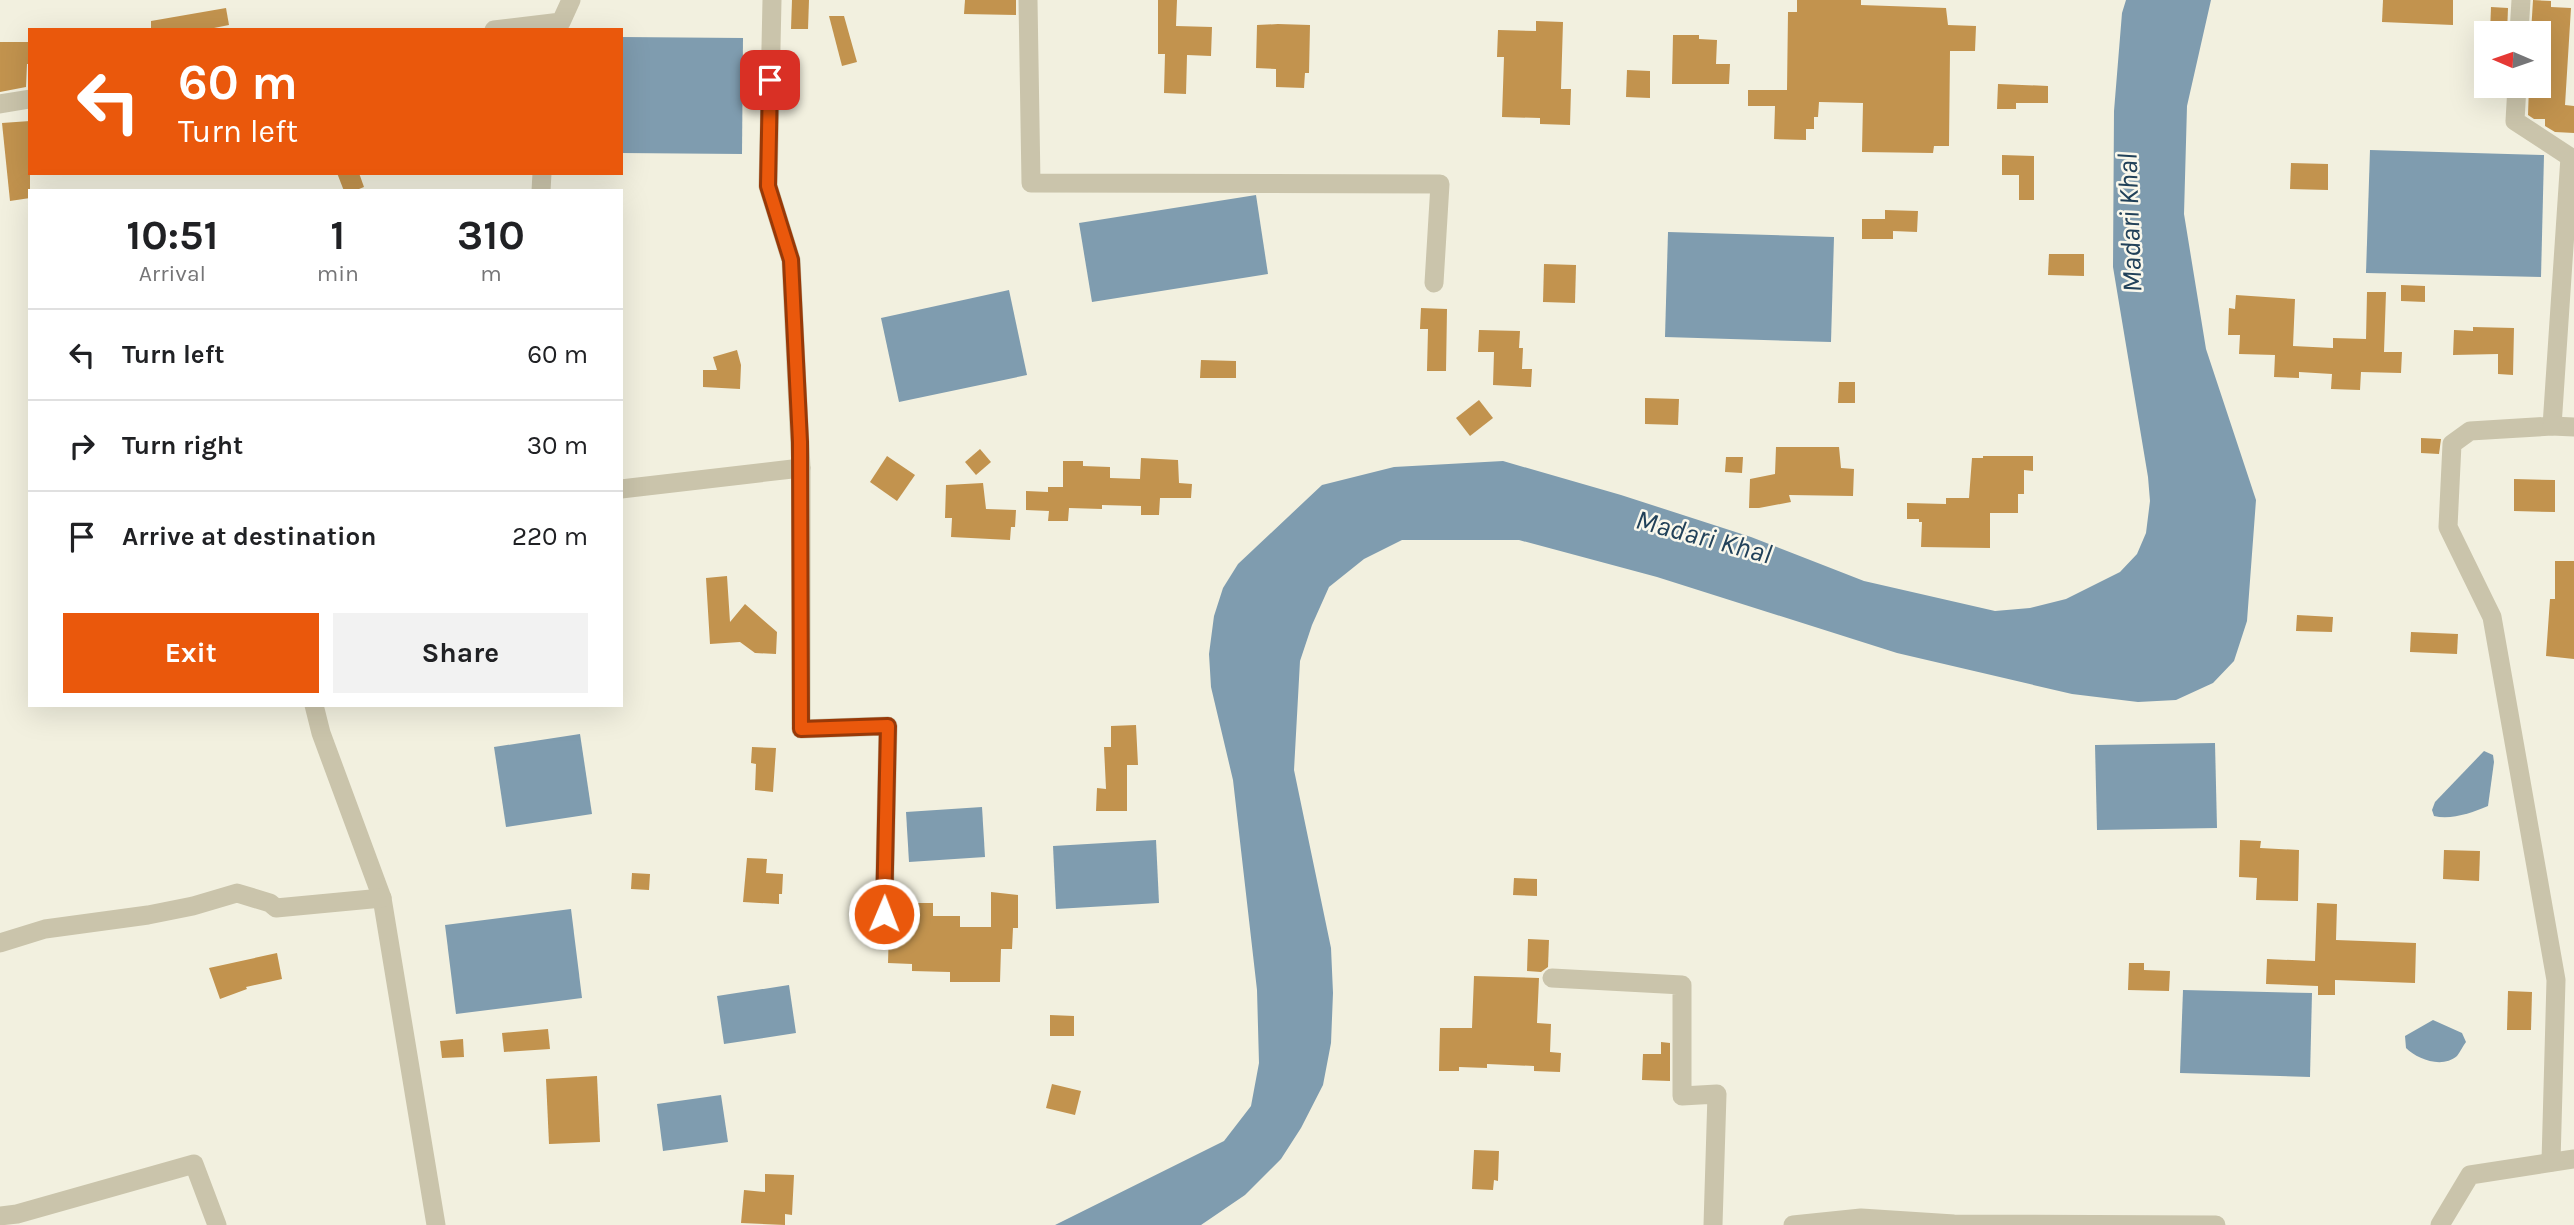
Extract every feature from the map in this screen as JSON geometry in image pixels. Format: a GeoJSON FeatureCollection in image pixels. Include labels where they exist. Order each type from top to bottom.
{"type":"FeatureCollection","features":[{"type":"Feature","properties":{"kind":"street"},"geometry":{"type":"LineString","coordinates":[[528,28],[561,26],[571,0]]}},
{"type":"Feature","properties":{"kind":"street"},"geometry":{"type":"LineString","coordinates":[[772,0],[768,186],[791,260],[801,468],[801,729],[888,726],[884,914]]}},
{"type":"Feature","properties":{"kind":"street"},"geometry":{"type":"LineString","coordinates":[[1028,0],[1031,183],[1440,184],[1434,283]]}},
{"type":"Feature","properties":{"kind":"street"},"geometry":{"type":"LineString","coordinates":[[2520,21],[2521,0]]}},
{"type":"Feature","properties":{"kind":"street"},"geometry":{"type":"LineString","coordinates":[[2516,98],[2515,121],[2570,157],[2552,426]]}},
{"type":"Feature","properties":{"kind":"street"},"geometry":{"type":"LineString","coordinates":[[0,104],[28,99]]}},
{"type":"Feature","properties":{"kind":"street"},"geometry":{"type":"LineString","coordinates":[[2551,1162],[2556,980],[2492,617],[2448,527],[2452,444],[2470,430],[2574,427]]}},
{"type":"Feature","properties":{"kind":"street"},"geometry":{"type":"LineString","coordinates":[[623,489],[801,468]]}},
{"type":"Feature","properties":{"kind":"street"},"geometry":{"type":"LineString","coordinates":[[314,707],[321,733],[382,898],[436,1225]]}},
{"type":"Feature","properties":{"kind":"street"},"geometry":{"type":"LineString","coordinates":[[0,943],[45,929],[148,915],[237,893],[276,908],[382,898]]}},
{"type":"Feature","properties":{"kind":"street"},"geometry":{"type":"LineString","coordinates":[[1552,978],[1682,985],[1682,1096],[1717,1094],[1713,1225]]}},
{"type":"Feature","properties":{"kind":"street"},"geometry":{"type":"LineString","coordinates":[[2440,1225],[2470,1175],[2574,1160]]}},
{"type":"Feature","properties":{"kind":"street"},"geometry":{"type":"LineString","coordinates":[[0,1216],[17,1214],[194,1164],[217,1225]]}},
{"type":"Feature","properties":{"kind":"street"},"geometry":{"type":"LineString","coordinates":[[1793,1225],[1861,1218],[1954,1224],[2216,1225]]}},
{"type":"Feature","properties":{"kind":"water","name":"Madari Khal"},"geometry":{"type":"Polygon","coordinates":[[[2126,0],[2211,0],[2187,106],[2184,214],[2206,349],[2256,500],[2247,621],[2234,661],[2213,683],[2176,700],[2138,702],[2072,694],[1897,653],[1657,577],[1519,540],[1402,540],[1364,559],[1329,587],[1300,661],[1294,770],[1331,948],[1331,1043],[1323,1085],[1281,1159],[1245,1195],[1201,1225],[1055,1225],[1224,1141],[1251,1106],[1259,1063],[1257,990],[1233,780],[1211,687],[1209,654],[1214,616],[1223,588],[1238,564],[1322,485],[1394,467],[1503,461],[1751,537],[1864,581],[1995,611],[2030,608],[2066,599],[2120,572],[2137,554],[2146,533],[2150,501],[2148,477],[2113,267],[2114,111],[2122,13],[2126,0]]]}},
{"type":"Feature","properties":{"kind":"water"},"geometry":{"type":"Polygon","coordinates":[[[623,37],[743,38],[742,154],[623,153],[623,37]]]}},
{"type":"Feature","properties":{"kind":"water"},"geometry":{"type":"Polygon","coordinates":[[[2370,150],[2544,155],[2541,277],[2366,273],[2370,150]]]}},
{"type":"Feature","properties":{"kind":"water"},"geometry":{"type":"Polygon","coordinates":[[[1256,195],[1268,274],[1092,302],[1079,223],[1256,195]]]}},
{"type":"Feature","properties":{"kind":"water"},"geometry":{"type":"Polygon","coordinates":[[[1668,232],[1834,237],[1831,342],[1665,337],[1668,232]]]}},
{"type":"Feature","properties":{"kind":"water"},"geometry":{"type":"Polygon","coordinates":[[[1009,290],[1027,375],[899,402],[881,318],[1009,290]]]}},
{"type":"Feature","properties":{"kind":"water"},"geometry":{"type":"Polygon","coordinates":[[[580,734],[592,814],[506,827],[494,747],[580,734]]]}},
{"type":"Feature","properties":{"kind":"water"},"geometry":{"type":"Polygon","coordinates":[[[2215,743],[2217,828],[2097,830],[2095,745],[2215,743]]]}},
{"type":"Feature","properties":{"kind":"water"},"geometry":{"type":"Polygon","coordinates":[[[2484,751],[2493,755],[2494,762],[2488,806],[2454,816],[2434,816],[2432,810],[2435,802],[2484,751]]]}},
{"type":"Feature","properties":{"kind":"water"},"geometry":{"type":"Polygon","coordinates":[[[982,807],[985,857],[909,862],[906,812],[982,807]]]}},
{"type":"Feature","properties":{"kind":"water"},"geometry":{"type":"Polygon","coordinates":[[[1156,840],[1159,903],[1056,909],[1053,846],[1156,840]]]}},
{"type":"Feature","properties":{"kind":"water"},"geometry":{"type":"Polygon","coordinates":[[[571,909],[582,998],[456,1014],[445,925],[571,909]]]}},
{"type":"Feature","properties":{"kind":"water"},"geometry":{"type":"Polygon","coordinates":[[[789,985],[796,1033],[724,1044],[717,996],[789,985]]]}},
{"type":"Feature","properties":{"kind":"water"},"geometry":{"type":"Polygon","coordinates":[[[2183,990],[2312,993],[2310,1077],[2180,1073],[2183,990]]]}},
{"type":"Feature","properties":{"kind":"water"},"geometry":{"type":"Polygon","coordinates":[[[2433,1020],[2462,1033],[2466,1042],[2451,1060],[2430,1061],[2416,1056],[2406,1048],[2405,1036],[2433,1020]]]}},
{"type":"Feature","properties":{"kind":"water"},"geometry":{"type":"Polygon","coordinates":[[[721,1095],[728,1142],[663,1151],[657,1104],[721,1095]]]}},
{"type":"Feature","properties":{"kind":"building"},"geometry":{"type":"Polygon","coordinates":[[[792,0],[809,0],[808,29],[791,29],[792,0]]]}},
{"type":"Feature","properties":{"kind":"building"},"geometry":{"type":"Polygon","coordinates":[[[965,0],[1016,0],[1016,15],[964,14],[965,0]]]}},
{"type":"Feature","properties":{"kind":"building"},"geometry":{"type":"Polygon","coordinates":[[[1158,0],[1177,0],[1176,26],[1212,27],[1211,56],[1187,55],[1186,94],[1164,93],[1165,54],[1158,54],[1158,0]]]}},
{"type":"Feature","properties":{"kind":"building"},"geometry":{"type":"Polygon","coordinates":[[[1797,0],[1861,0],[1861,5],[1946,8],[1948,25],[1976,26],[1975,51],[1950,51],[1949,146],[1934,146],[1933,153],[1862,152],[1863,103],[1819,102],[1818,117],[1814,117],[1814,129],[1806,129],[1806,140],[1774,139],[1775,106],[1748,106],[1748,90],[1787,90],[1788,12],[1797,12],[1797,0]]]}},
{"type":"Feature","properties":{"kind":"building"},"geometry":{"type":"Polygon","coordinates":[[[2383,0],[2453,0],[2453,25],[2382,22],[2383,0]]]}},
{"type":"Feature","properties":{"kind":"building"},"geometry":{"type":"Polygon","coordinates":[[[2533,0],[2551,1],[2551,7],[2571,8],[2565,105],[2574,106],[2574,133],[2555,132],[2545,126],[2545,119],[2534,119],[2528,115],[2529,98],[2552,98],[2552,21],[2532,21],[2533,0]]]}},
{"type":"Feature","properties":{"kind":"building"},"geometry":{"type":"Polygon","coordinates":[[[2491,7],[2508,8],[2507,21],[2490,21],[2491,7]]]}},
{"type":"Feature","properties":{"kind":"building"},"geometry":{"type":"Polygon","coordinates":[[[226,8],[229,25],[214,28],[151,28],[151,21],[226,8]]]}},
{"type":"Feature","properties":{"kind":"building"},"geometry":{"type":"Polygon","coordinates":[[[829,16],[844,16],[857,62],[842,66],[829,16]]]}},
{"type":"Feature","properties":{"kind":"building"},"geometry":{"type":"Polygon","coordinates":[[[1536,21],[1563,22],[1561,89],[1571,89],[1570,125],[1540,124],[1540,118],[1502,117],[1504,57],[1497,57],[1498,30],[1536,31],[1536,21]]]}},
{"type":"Feature","properties":{"kind":"building"},"geometry":{"type":"Polygon","coordinates":[[[1257,25],[1310,25],[1309,73],[1305,73],[1304,88],[1276,87],[1276,69],[1256,68],[1257,25]]]}},
{"type":"Feature","properties":{"kind":"building"},"geometry":{"type":"Polygon","coordinates":[[[1673,35],[1699,35],[1699,39],[1717,40],[1716,64],[1730,64],[1729,84],[1672,84],[1673,35]]]}},
{"type":"Feature","properties":{"kind":"building"},"geometry":{"type":"Polygon","coordinates":[[[0,42],[28,42],[26,87],[0,92],[0,42]]]}},
{"type":"Feature","properties":{"kind":"building"},"geometry":{"type":"Polygon","coordinates":[[[1627,70],[1650,71],[1650,98],[1626,97],[1627,70]]]}},
{"type":"Feature","properties":{"kind":"building"},"geometry":{"type":"Polygon","coordinates":[[[1998,84],[2048,86],[2048,103],[2016,103],[2016,109],[1997,109],[1998,84]]]}},
{"type":"Feature","properties":{"kind":"building"},"geometry":{"type":"Polygon","coordinates":[[[28,121],[28,198],[10,201],[2,123],[28,121]]]}},
{"type":"Feature","properties":{"kind":"building"},"geometry":{"type":"Polygon","coordinates":[[[2002,155],[2034,156],[2034,200],[2019,200],[2019,175],[2002,175],[2002,155]]]}},
{"type":"Feature","properties":{"kind":"building"},"geometry":{"type":"Polygon","coordinates":[[[2291,163],[2328,164],[2328,190],[2290,189],[2291,163]]]}},
{"type":"Feature","properties":{"kind":"building"},"geometry":{"type":"Polygon","coordinates":[[[338,175],[360,175],[364,187],[343,189],[338,175]]]}},
{"type":"Feature","properties":{"kind":"building"},"geometry":{"type":"Polygon","coordinates":[[[1885,210],[1918,211],[1917,232],[1893,231],[1893,239],[1862,239],[1862,219],[1885,219],[1885,210]]]}},
{"type":"Feature","properties":{"kind":"building"},"geometry":{"type":"Polygon","coordinates":[[[2049,254],[2084,254],[2084,276],[2048,275],[2049,254]]]}},
{"type":"Feature","properties":{"kind":"building"},"geometry":{"type":"Polygon","coordinates":[[[1544,264],[1576,265],[1575,303],[1543,302],[1544,264]]]}},
{"type":"Feature","properties":{"kind":"building"},"geometry":{"type":"Polygon","coordinates":[[[2401,285],[2425,286],[2425,302],[2401,301],[2401,285]]]}},
{"type":"Feature","properties":{"kind":"building"},"geometry":{"type":"Polygon","coordinates":[[[2367,292],[2386,292],[2384,352],[2402,352],[2401,373],[2361,372],[2360,390],[2331,389],[2332,374],[2299,372],[2299,378],[2274,377],[2275,355],[2239,354],[2240,335],[2228,335],[2229,308],[2235,309],[2236,295],[2295,299],[2293,346],[2333,348],[2333,338],[2366,339],[2367,292]]]}},
{"type":"Feature","properties":{"kind":"building"},"geometry":{"type":"Polygon","coordinates":[[[1421,308],[1447,309],[1446,371],[1427,371],[1428,329],[1420,329],[1421,308]]]}},
{"type":"Feature","properties":{"kind":"building"},"geometry":{"type":"Polygon","coordinates":[[[2473,327],[2514,328],[2513,375],[2498,374],[2498,354],[2453,355],[2454,330],[2473,331],[2473,327]]]}},
{"type":"Feature","properties":{"kind":"building"},"geometry":{"type":"Polygon","coordinates":[[[1479,330],[1520,331],[1519,348],[1523,348],[1522,369],[1532,369],[1531,387],[1493,385],[1494,352],[1478,352],[1479,330]]]}},
{"type":"Feature","properties":{"kind":"building"},"geometry":{"type":"Polygon","coordinates":[[[737,350],[741,365],[740,389],[703,387],[703,370],[717,370],[713,357],[737,350]]]}},
{"type":"Feature","properties":{"kind":"building"},"geometry":{"type":"Polygon","coordinates":[[[1201,360],[1236,361],[1236,378],[1200,378],[1201,360]]]}},
{"type":"Feature","properties":{"kind":"building"},"geometry":{"type":"Polygon","coordinates":[[[1839,382],[1855,382],[1855,403],[1838,403],[1839,382]]]}},
{"type":"Feature","properties":{"kind":"building"},"geometry":{"type":"Polygon","coordinates":[[[1645,398],[1679,399],[1678,425],[1645,424],[1645,398]]]}},
{"type":"Feature","properties":{"kind":"building"},"geometry":{"type":"Polygon","coordinates":[[[1479,400],[1493,418],[1470,436],[1456,418],[1479,400]]]}},
{"type":"Feature","properties":{"kind":"building"},"geometry":{"type":"Polygon","coordinates":[[[2421,438],[2441,439],[2439,454],[2421,453],[2421,438]]]}},
{"type":"Feature","properties":{"kind":"building"},"geometry":{"type":"Polygon","coordinates":[[[1776,447],[1839,447],[1841,468],[1854,469],[1853,496],[1789,495],[1791,502],[1749,508],[1750,479],[1775,474],[1776,447]]]}},
{"type":"Feature","properties":{"kind":"building"},"geometry":{"type":"Polygon","coordinates":[[[980,449],[991,462],[976,475],[965,462],[980,449]]]}},
{"type":"Feature","properties":{"kind":"building"},"geometry":{"type":"Polygon","coordinates":[[[887,456],[915,475],[897,501],[870,482],[887,456]]]}},
{"type":"Feature","properties":{"kind":"building"},"geometry":{"type":"Polygon","coordinates":[[[2033,456],[2033,471],[2024,470],[2024,494],[2018,494],[2018,513],[1990,513],[1990,548],[1921,547],[1922,522],[1919,522],[1919,519],[1907,519],[1907,503],[1946,504],[1946,498],[1969,498],[1972,458],[2033,456]]]}},
{"type":"Feature","properties":{"kind":"building"},"geometry":{"type":"Polygon","coordinates":[[[1726,457],[1743,457],[1742,473],[1725,472],[1726,457]]]}},
{"type":"Feature","properties":{"kind":"building"},"geometry":{"type":"Polygon","coordinates":[[[1141,458],[1178,460],[1179,483],[1192,484],[1191,498],[1160,498],[1159,515],[1141,515],[1141,506],[1102,505],[1102,509],[1069,508],[1068,521],[1048,521],[1049,511],[1026,510],[1026,491],[1048,492],[1048,487],[1063,487],[1063,461],[1083,461],[1083,466],[1110,467],[1110,478],[1140,479],[1141,458]]]}},
{"type":"Feature","properties":{"kind":"building"},"geometry":{"type":"Polygon","coordinates":[[[2514,479],[2555,480],[2555,512],[2514,511],[2514,479]]]}},
{"type":"Feature","properties":{"kind":"building"},"geometry":{"type":"Polygon","coordinates":[[[983,483],[986,509],[1016,510],[1015,527],[1011,527],[1010,540],[951,537],[952,518],[945,518],[946,485],[983,483]]]}},
{"type":"Feature","properties":{"kind":"building"},"geometry":{"type":"Polygon","coordinates":[[[2555,561],[2574,561],[2574,659],[2546,656],[2550,599],[2555,599],[2555,561]]]}},
{"type":"Feature","properties":{"kind":"building"},"geometry":{"type":"Polygon","coordinates":[[[727,576],[730,622],[745,604],[777,632],[776,654],[755,653],[740,642],[710,644],[706,578],[727,576]]]}},
{"type":"Feature","properties":{"kind":"building"},"geometry":{"type":"Polygon","coordinates":[[[2297,615],[2333,617],[2332,632],[2296,631],[2297,615]]]}},
{"type":"Feature","properties":{"kind":"building"},"geometry":{"type":"Polygon","coordinates":[[[2411,632],[2458,634],[2457,654],[2410,652],[2411,632]]]}},
{"type":"Feature","properties":{"kind":"building"},"geometry":{"type":"Polygon","coordinates":[[[1136,725],[1138,765],[1127,765],[1127,811],[1096,811],[1097,788],[1106,789],[1104,747],[1111,747],[1111,726],[1136,725]]]}},
{"type":"Feature","properties":{"kind":"building"},"geometry":{"type":"Polygon","coordinates":[[[752,747],[776,748],[773,792],[755,790],[756,764],[751,763],[752,747]]]}},
{"type":"Feature","properties":{"kind":"building"},"geometry":{"type":"Polygon","coordinates":[[[2240,840],[2261,841],[2260,848],[2299,850],[2298,901],[2256,900],[2257,878],[2239,877],[2240,840]]]}},
{"type":"Feature","properties":{"kind":"building"},"geometry":{"type":"Polygon","coordinates":[[[2444,850],[2480,851],[2479,881],[2443,879],[2444,850]]]}},
{"type":"Feature","properties":{"kind":"building"},"geometry":{"type":"Polygon","coordinates":[[[747,858],[767,859],[766,873],[783,874],[779,904],[743,902],[747,858]]]}},
{"type":"Feature","properties":{"kind":"building"},"geometry":{"type":"Polygon","coordinates":[[[632,873],[650,874],[649,890],[631,889],[632,873]]]}},
{"type":"Feature","properties":{"kind":"building"},"geometry":{"type":"Polygon","coordinates":[[[1514,878],[1537,879],[1537,896],[1513,895],[1514,878]]]}},
{"type":"Feature","properties":{"kind":"building"},"geometry":{"type":"Polygon","coordinates":[[[991,892],[1018,895],[1018,928],[1013,928],[1012,949],[1001,949],[1000,982],[950,982],[950,972],[912,971],[912,964],[888,963],[889,928],[904,928],[905,903],[933,903],[933,916],[960,916],[960,927],[991,927],[991,892]]]}},
{"type":"Feature","properties":{"kind":"building"},"geometry":{"type":"Polygon","coordinates":[[[2317,903],[2337,904],[2336,940],[2416,943],[2415,983],[2335,980],[2335,995],[2318,995],[2318,986],[2266,984],[2267,959],[2315,961],[2317,903]]]}},
{"type":"Feature","properties":{"kind":"building"},"geometry":{"type":"Polygon","coordinates":[[[1528,939],[1549,940],[1548,967],[1541,972],[1527,971],[1528,939]]]}},
{"type":"Feature","properties":{"kind":"building"},"geometry":{"type":"Polygon","coordinates":[[[277,953],[282,979],[246,987],[247,989],[220,999],[209,968],[277,953]]]}},
{"type":"Feature","properties":{"kind":"building"},"geometry":{"type":"Polygon","coordinates":[[[2129,963],[2144,963],[2144,970],[2170,971],[2169,991],[2128,990],[2129,963]]]}},
{"type":"Feature","properties":{"kind":"building"},"geometry":{"type":"Polygon","coordinates":[[[1474,976],[1539,978],[1537,1023],[1551,1024],[1550,1052],[1561,1053],[1560,1072],[1534,1071],[1534,1066],[1487,1064],[1487,1068],[1459,1067],[1459,1071],[1439,1071],[1440,1028],[1472,1028],[1474,976]]]}},
{"type":"Feature","properties":{"kind":"building"},"geometry":{"type":"Polygon","coordinates":[[[2508,991],[2532,992],[2531,1030],[2507,1030],[2508,991]]]}},
{"type":"Feature","properties":{"kind":"building"},"geometry":{"type":"Polygon","coordinates":[[[1050,1015],[1074,1016],[1074,1036],[1050,1036],[1050,1015]]]}},
{"type":"Feature","properties":{"kind":"building"},"geometry":{"type":"Polygon","coordinates":[[[548,1029],[550,1049],[504,1052],[502,1033],[548,1029]]]}},
{"type":"Feature","properties":{"kind":"building"},"geometry":{"type":"Polygon","coordinates":[[[463,1039],[464,1057],[442,1058],[440,1041],[463,1039]]]}},
{"type":"Feature","properties":{"kind":"building"},"geometry":{"type":"Polygon","coordinates":[[[1661,1042],[1670,1043],[1670,1081],[1642,1080],[1643,1054],[1661,1054],[1661,1042]]]}},
{"type":"Feature","properties":{"kind":"building"},"geometry":{"type":"Polygon","coordinates":[[[597,1076],[600,1142],[549,1144],[546,1079],[597,1076]]]}},
{"type":"Feature","properties":{"kind":"building"},"geometry":{"type":"Polygon","coordinates":[[[1052,1084],[1081,1091],[1075,1115],[1046,1108],[1052,1084]]]}},
{"type":"Feature","properties":{"kind":"building"},"geometry":{"type":"Polygon","coordinates":[[[1474,1150],[1499,1151],[1498,1181],[1494,1180],[1493,1190],[1472,1189],[1474,1150]]]}},
{"type":"Feature","properties":{"kind":"building"},"geometry":{"type":"Polygon","coordinates":[[[765,1174],[794,1175],[792,1215],[785,1214],[785,1225],[741,1223],[744,1190],[765,1192],[765,1174]]]}},
{"type":"Feature","properties":{"kind":"route"},"geometry":{"type":"LineString","coordinates":[[770,80],[768,186],[791,260],[800,442],[801,729],[888,726],[884,914]]}}]}
